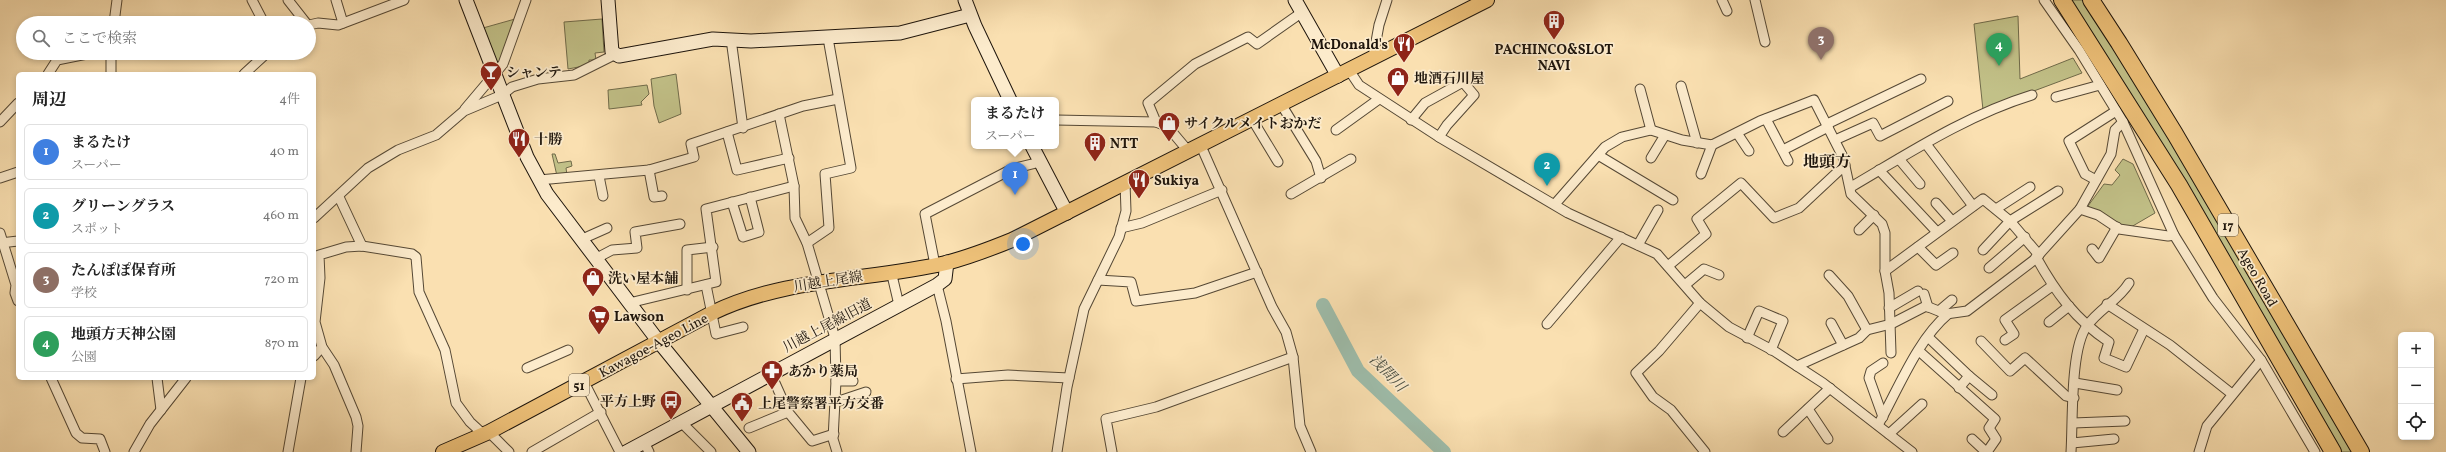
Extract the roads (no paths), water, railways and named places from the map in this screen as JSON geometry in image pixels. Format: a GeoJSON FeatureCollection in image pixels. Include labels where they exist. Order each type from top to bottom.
{"type":"FeatureCollection","features":[{"type":"Feature","properties":{"kind":"highway","name":"Ageo Road"},"geometry":{"type":"LineString","coordinates":[[2062,0],[2179,185],[2333,452]]}},
{"type":"Feature","properties":{"kind":"highway","name":"Ageo Road"},"geometry":{"type":"LineString","coordinates":[[2091,0],[2119,42],[2171,127],[2361,452]]}},
{"type":"Feature","properties":{"kind":"main road","name":"51"},"geometry":{"type":"LineString","coordinates":[[941,264],[1012,240],[1201,146],[1480,2]]}},
{"type":"Feature","properties":{"kind":"main road","name":"川越上尾線"},"geometry":{"type":"LineString","coordinates":[[712,313],[763,293],[818,282],[941,264]]}},
{"type":"Feature","properties":{"kind":"main road","name":"Kawagoe-Ageo Line"},"geometry":{"type":"LineString","coordinates":[[442,452],[486,433],[712,313]]}},
{"type":"Feature","properties":{"kind":"street"},"geometry":{"type":"LineString","coordinates":[[115,16],[116,0]]}},
{"type":"Feature","properties":{"kind":"street"},"geometry":{"type":"LineString","coordinates":[[253,0],[261,16]]}},
{"type":"Feature","properties":{"kind":"street"},"geometry":{"type":"LineString","coordinates":[[288,0],[301,16]]}},
{"type":"Feature","properties":{"kind":"street"},"geometry":{"type":"LineString","coordinates":[[336,0],[343,23]]}},
{"type":"Feature","properties":{"kind":"street"},"geometry":{"type":"LineString","coordinates":[[316,23],[338,25],[404,0]]}},
{"type":"Feature","properties":{"kind":"street"},"geometry":{"type":"LineString","coordinates":[[466,0],[527,158],[539,180],[580,240],[710,407],[749,452]]}},
{"type":"Feature","properties":{"kind":"street"},"geometry":{"type":"LineString","coordinates":[[316,216],[339,197],[368,168],[398,150],[436,135],[464,111],[503,64],[526,0]]}},
{"type":"Feature","properties":{"kind":"street"},"geometry":{"type":"LineString","coordinates":[[608,0],[612,52],[614,55]]}},
{"type":"Feature","properties":{"kind":"street"},"geometry":{"type":"LineString","coordinates":[[965,0],[970,15],[1009,97]]}},
{"type":"Feature","properties":{"kind":"street"},"geometry":{"type":"LineString","coordinates":[[1294,0],[1301,13],[1343,73],[1379,99],[1439,137],[1555,204],[1657,254],[1700,303],[1729,327],[1797,366],[1880,421]]}},
{"type":"Feature","properties":{"kind":"street"},"geometry":{"type":"LineString","coordinates":[[1373,58],[1379,25],[1387,0]]}},
{"type":"Feature","properties":{"kind":"street"},"geometry":{"type":"LineString","coordinates":[[1722,0],[1727,10]]}},
{"type":"Feature","properties":{"kind":"street"},"geometry":{"type":"LineString","coordinates":[[1755,0],[1765,42]]}},
{"type":"Feature","properties":{"kind":"street"},"geometry":{"type":"LineString","coordinates":[[2044,0],[2079,50],[2116,111],[2174,234],[2213,298],[2261,360],[2315,452]]}},
{"type":"Feature","properties":{"kind":"street"},"geometry":{"type":"LineString","coordinates":[[1156,122],[1148,103],[1195,64],[1248,37],[1257,44],[1301,13]]}},
{"type":"Feature","properties":{"kind":"street"},"geometry":{"type":"LineString","coordinates":[[464,111],[502,94],[512,87],[538,79],[574,75],[614,55],[619,56],[713,39],[828,38],[900,33],[970,15]]}},
{"type":"Feature","properties":{"kind":"street"},"geometry":{"type":"LineString","coordinates":[[807,243],[829,228],[825,174],[851,168],[828,38]]}},
{"type":"Feature","properties":{"kind":"street"},"geometry":{"type":"LineString","coordinates":[[731,40],[743,128]]}},
{"type":"Feature","properties":{"kind":"street"},"geometry":{"type":"LineString","coordinates":[[49,72],[57,60]]}},
{"type":"Feature","properties":{"kind":"street"},"geometry":{"type":"LineString","coordinates":[[111,60],[112,72]]}},
{"type":"Feature","properties":{"kind":"street"},"geometry":{"type":"LineString","coordinates":[[246,72],[259,60]]}},
{"type":"Feature","properties":{"kind":"street"},"geometry":{"type":"LineString","coordinates":[[1783,150],[1827,126],[1921,79]]}},
{"type":"Feature","properties":{"kind":"street"},"geometry":{"type":"LineString","coordinates":[[1411,120],[1425,103],[1463,82],[1474,95],[1447,125],[1439,137]]}},
{"type":"Feature","properties":{"kind":"street"},"geometry":{"type":"LineString","coordinates":[[2056,97],[2100,85]]}},
{"type":"Feature","properties":{"kind":"street"},"geometry":{"type":"LineString","coordinates":[[1681,86],[1697,143]]}},
{"type":"Feature","properties":{"kind":"street"},"geometry":{"type":"LineString","coordinates":[[1640,89],[1651,130]]}},
{"type":"Feature","properties":{"kind":"street"},"geometry":{"type":"LineString","coordinates":[[1851,187],[1926,144],[2003,104],[2032,95]]}},
{"type":"Feature","properties":{"kind":"street"},"geometry":{"type":"LineString","coordinates":[[539,180],[599,176],[649,170],[694,157],[691,144],[743,128],[803,106],[838,99]]}},
{"type":"Feature","properties":{"kind":"street"},"geometry":{"type":"LineString","coordinates":[[1336,130],[1379,99]]}},
{"type":"Feature","properties":{"kind":"street"},"geometry":{"type":"LineString","coordinates":[[1555,204],[1605,147],[1622,137],[1651,130],[1697,143],[1712,145],[1766,119],[1814,100],[1835,140],[1845,165],[1851,187],[1851,194],[1882,224],[1885,233],[1885,271],[1890,308],[1891,324],[1888,329],[1891,353]]}},
{"type":"Feature","properties":{"kind":"street"},"geometry":{"type":"LineString","coordinates":[[1835,140],[1873,123],[1880,136],[1948,101]]}},
{"type":"Feature","properties":{"kind":"street"},"geometry":{"type":"LineString","coordinates":[[1281,104],[1316,161],[1321,178]]}},
{"type":"Feature","properties":{"kind":"street"},"geometry":{"type":"LineString","coordinates":[[0,122],[16,105]]}},
{"type":"Feature","properties":{"kind":"street"},"geometry":{"type":"LineString","coordinates":[[2096,180],[2085,174],[2069,141],[2116,111]]}},
{"type":"Feature","properties":{"kind":"street"},"geometry":{"type":"LineString","coordinates":[[779,114],[794,186],[795,218],[807,243],[835,338],[836,402],[834,434],[837,452]]}},
{"type":"Feature","properties":{"kind":"street"},"geometry":{"type":"LineString","coordinates":[[1252,119],[1278,162]]}},
{"type":"Feature","properties":{"kind":"street"},"geometry":{"type":"LineString","coordinates":[[1766,119],[1788,160]]}},
{"type":"Feature","properties":{"kind":"street"},"geometry":{"type":"LineString","coordinates":[[1059,120],[1156,122],[1168,127],[1189,152]]}},
{"type":"Feature","properties":{"kind":"street"},"geometry":{"type":"LineString","coordinates":[[1797,366],[1859,338],[1867,330],[1891,324],[1926,306],[1948,314],[1967,311],[2037,256],[2080,208],[2111,154],[2115,130],[2122,122]]}},
{"type":"Feature","properties":{"kind":"street"},"geometry":{"type":"LineString","coordinates":[[727,132],[737,170],[789,158]]}},
{"type":"Feature","properties":{"kind":"street"},"geometry":{"type":"LineString","coordinates":[[1737,133],[1750,151]]}},
{"type":"Feature","properties":{"kind":"street"},"geometry":{"type":"LineString","coordinates":[[1651,158],[1665,135]]}},
{"type":"Feature","properties":{"kind":"street"},"geometry":{"type":"LineString","coordinates":[[1926,144],[1973,206]]}},
{"type":"Feature","properties":{"kind":"street"},"geometry":{"type":"LineString","coordinates":[[1701,174],[1712,145]]}},
{"type":"Feature","properties":{"kind":"street"},"geometry":{"type":"LineString","coordinates":[[1201,146],[1222,190],[1257,272],[1286,332],[1293,357],[1300,426],[1311,452]]}},
{"type":"Feature","properties":{"kind":"street"},"geometry":{"type":"LineString","coordinates":[[1034,149],[1067,213]]}},
{"type":"Feature","properties":{"kind":"street"},"geometry":{"type":"LineString","coordinates":[[1598,155],[1673,200]]}},
{"type":"Feature","properties":{"kind":"street"},"geometry":{"type":"LineString","coordinates":[[1290,194],[1321,178],[1351,159]]}},
{"type":"Feature","properties":{"kind":"street"},"geometry":{"type":"LineString","coordinates":[[1900,159],[1920,184]]}},
{"type":"Feature","properties":{"kind":"street"},"geometry":{"type":"LineString","coordinates":[[971,452],[946,321],[937,285],[945,279],[925,214],[1012,169],[1040,162]]}},
{"type":"Feature","properties":{"kind":"street"},"geometry":{"type":"LineString","coordinates":[[1668,266],[1706,234],[1697,219],[1741,183],[1774,218],[1799,208],[1845,165]]}},
{"type":"Feature","properties":{"kind":"street"},"geometry":{"type":"LineString","coordinates":[[649,170],[654,197],[662,196]]}},
{"type":"Feature","properties":{"kind":"street"},"geometry":{"type":"LineString","coordinates":[[1880,170],[1937,232]]}},
{"type":"Feature","properties":{"kind":"street"},"geometry":{"type":"LineString","coordinates":[[0,178],[16,173]]}},
{"type":"Feature","properties":{"kind":"street"},"geometry":{"type":"LineString","coordinates":[[599,176],[603,196]]}},
{"type":"Feature","properties":{"kind":"street"},"geometry":{"type":"LineString","coordinates":[[1057,452],[1069,378],[1084,309],[1121,228],[1126,211],[1125,183]]}},
{"type":"Feature","properties":{"kind":"street"},"geometry":{"type":"LineString","coordinates":[[629,303],[716,282],[706,209],[794,186]]}},
{"type":"Feature","properties":{"kind":"street"},"geometry":{"type":"LineString","coordinates":[[1996,209],[2030,187]]}},
{"type":"Feature","properties":{"kind":"street"},"geometry":{"type":"LineString","coordinates":[[1121,228],[1142,223],[1222,190]]}},
{"type":"Feature","properties":{"kind":"street"},"geometry":{"type":"LineString","coordinates":[[1983,250],[2010,221],[2058,191]]}},
{"type":"Feature","properties":{"kind":"street"},"geometry":{"type":"LineString","coordinates":[[339,197],[362,246]]}},
{"type":"Feature","properties":{"kind":"street"},"geometry":{"type":"LineString","coordinates":[[732,202],[743,237],[759,232],[750,198]]}},
{"type":"Feature","properties":{"kind":"street"},"geometry":{"type":"LineString","coordinates":[[1885,271],[1983,199],[2010,221],[2025,237],[2037,256],[2052,286],[2086,327],[2109,342],[2104,358],[2126,367],[2144,329]]}},
{"type":"Feature","properties":{"kind":"street"},"geometry":{"type":"LineString","coordinates":[[1936,203],[1952,221]]}},
{"type":"Feature","properties":{"kind":"street"},"geometry":{"type":"LineString","coordinates":[[2080,208],[2098,215],[2117,227],[2168,236],[2174,234]]}},
{"type":"Feature","properties":{"kind":"street"},"geometry":{"type":"LineString","coordinates":[[1638,245],[1658,210]]}},
{"type":"Feature","properties":{"kind":"street"},"geometry":{"type":"LineString","coordinates":[[1858,230],[1874,215]]}},
{"type":"Feature","properties":{"kind":"street"},"geometry":{"type":"LineString","coordinates":[[595,259],[612,250],[637,248],[635,232],[680,224]]}},
{"type":"Feature","properties":{"kind":"street"},"geometry":{"type":"LineString","coordinates":[[2092,249],[2099,258],[2117,227]]}},
{"type":"Feature","properties":{"kind":"street"},"geometry":{"type":"LineString","coordinates":[[580,240],[607,228]]}},
{"type":"Feature","properties":{"kind":"street"},"geometry":{"type":"LineString","coordinates":[[0,233],[16,294]]}},
{"type":"Feature","properties":{"kind":"street"},"geometry":{"type":"LineString","coordinates":[[1548,324],[1621,237]]}},
{"type":"Feature","properties":{"kind":"street"},"geometry":{"type":"LineString","coordinates":[[1989,268],[2025,237]]}},
{"type":"Feature","properties":{"kind":"street"},"geometry":{"type":"LineString","coordinates":[[2,243],[16,240]]}},
{"type":"Feature","properties":{"kind":"street"},"geometry":{"type":"LineString","coordinates":[[316,313],[320,278],[319,255],[346,247],[362,246],[412,254],[416,258],[419,292],[445,350],[456,403],[470,422],[509,452]]}},
{"type":"Feature","properties":{"kind":"street"},"geometry":{"type":"LineString","coordinates":[[687,290],[686,250],[712,247]]}},
{"type":"Feature","properties":{"kind":"street"},"geometry":{"type":"LineString","coordinates":[[1918,248],[1936,265],[1954,253]]}},
{"type":"Feature","properties":{"kind":"street"},"geometry":{"type":"LineString","coordinates":[[1685,285],[1704,269],[1719,275]]}},
{"type":"Feature","properties":{"kind":"street"},"geometry":{"type":"LineString","coordinates":[[891,271],[899,305]]}},
{"type":"Feature","properties":{"kind":"street"},"geometry":{"type":"LineString","coordinates":[[1098,280],[1131,282],[1136,301],[1195,293],[1257,272]]}},
{"type":"Feature","properties":{"kind":"street"},"geometry":{"type":"LineString","coordinates":[[1829,274],[1848,296],[1867,330]]}},
{"type":"Feature","properties":{"kind":"street"},"geometry":{"type":"LineString","coordinates":[[2114,439],[2072,447],[2077,354],[2086,327],[2107,304],[2123,292],[2129,282]]}},
{"type":"Feature","properties":{"kind":"street"},"geometry":{"type":"LineString","coordinates":[[706,285],[716,334],[743,327]]}},
{"type":"Feature","properties":{"kind":"street","name":"川越上尾線旧道"},"geometry":{"type":"LineString","coordinates":[[626,452],[646,447],[682,422],[835,338],[937,285]]}},
{"type":"Feature","properties":{"kind":"street"},"geometry":{"type":"LineString","coordinates":[[2005,340],[2014,334],[2005,320],[2052,286]]}},
{"type":"Feature","properties":{"kind":"street"},"geometry":{"type":"LineString","coordinates":[[1890,308],[1921,292],[1928,307]]}},
{"type":"Feature","properties":{"kind":"street"},"geometry":{"type":"LineString","coordinates":[[1939,311],[1952,300]]}},
{"type":"Feature","properties":{"kind":"street"},"geometry":{"type":"LineString","coordinates":[[1700,303],[1659,351],[1636,373],[1653,398],[1671,410],[1705,452]]}},
{"type":"Feature","properties":{"kind":"street"},"geometry":{"type":"LineString","coordinates":[[2107,304],[2170,345],[2232,394]]}},
{"type":"Feature","properties":{"kind":"street"},"geometry":{"type":"LineString","coordinates":[[2049,322],[2069,306]]}},
{"type":"Feature","properties":{"kind":"street"},"geometry":{"type":"LineString","coordinates":[[1747,338],[1759,311],[1783,322],[1771,350]]}},
{"type":"Feature","properties":{"kind":"street"},"geometry":{"type":"LineString","coordinates":[[1880,421],[1919,351],[1937,323],[1948,314]]}},
{"type":"Feature","properties":{"kind":"street"},"geometry":{"type":"LineString","coordinates":[[1831,323],[1842,345]]}},
{"type":"Feature","properties":{"kind":"street"},"geometry":{"type":"LineString","coordinates":[[316,326],[322,347],[334,365],[356,417],[358,426],[356,452]]}},
{"type":"Feature","properties":{"kind":"street"},"geometry":{"type":"LineString","coordinates":[[1928,337],[1969,376],[1990,391]]}},
{"type":"Feature","properties":{"kind":"street"},"geometry":{"type":"LineString","coordinates":[[1981,341],[2010,371],[2025,358],[2066,396],[2074,398]]}},
{"type":"Feature","properties":{"kind":"street"},"geometry":{"type":"LineString","coordinates":[[316,354],[322,347]]}},
{"type":"Feature","properties":{"kind":"street"},"geometry":{"type":"LineString","coordinates":[[527,368],[568,350]]}},
{"type":"Feature","properties":{"kind":"street"},"geometry":{"type":"LineString","coordinates":[[1919,351],[1958,388],[1995,419],[1990,428],[1996,439],[1987,452],[1972,439]]}},
{"type":"Feature","properties":{"kind":"street"},"geometry":{"type":"LineString","coordinates":[[1112,452],[1106,419],[1156,407],[1293,357]]}},
{"type":"Feature","properties":{"kind":"street"},"geometry":{"type":"LineString","coordinates":[[2199,452],[2207,426],[2261,360]]}},
{"type":"Feature","properties":{"kind":"street"},"geometry":{"type":"LineString","coordinates":[[1883,363],[1871,371],[1870,378],[1880,421],[1889,434],[1912,452]]}},
{"type":"Feature","properties":{"kind":"street"},"geometry":{"type":"LineString","coordinates":[[771,374],[788,412],[812,441],[834,434]]}},
{"type":"Feature","properties":{"kind":"street"},"geometry":{"type":"LineString","coordinates":[[956,379],[1008,374],[1069,378]]}},
{"type":"Feature","properties":{"kind":"street"},"geometry":{"type":"LineString","coordinates":[[1958,388],[1969,376]]}},
{"type":"Feature","properties":{"kind":"street"},"geometry":{"type":"LineString","coordinates":[[52,380],[76,433],[82,438],[100,439],[105,452]]}},
{"type":"Feature","properties":{"kind":"street"},"geometry":{"type":"LineString","coordinates":[[157,380],[161,410]]}},
{"type":"Feature","properties":{"kind":"street"},"geometry":{"type":"LineString","coordinates":[[134,452],[161,410],[184,380]]}},
{"type":"Feature","properties":{"kind":"street"},"geometry":{"type":"LineString","coordinates":[[288,452],[301,380]]}},
{"type":"Feature","properties":{"kind":"street"},"geometry":{"type":"LineString","coordinates":[[836,381],[853,381]]}},
{"type":"Feature","properties":{"kind":"street"},"geometry":{"type":"LineString","coordinates":[[584,382],[601,412],[620,452]]}},
{"type":"Feature","properties":{"kind":"street"},"geometry":{"type":"LineString","coordinates":[[2075,382],[2117,390]]}},
{"type":"Feature","properties":{"kind":"street"},"geometry":{"type":"LineString","coordinates":[[1783,432],[1830,388]]}},
{"type":"Feature","properties":{"kind":"street"},"geometry":{"type":"LineString","coordinates":[[836,402],[866,392]]}},
{"type":"Feature","properties":{"kind":"street"},"geometry":{"type":"LineString","coordinates":[[1889,434],[1922,404]]}},
{"type":"Feature","properties":{"kind":"street"},"geometry":{"type":"LineString","coordinates":[[1808,409],[1828,439]]}},
{"type":"Feature","properties":{"kind":"street"},"geometry":{"type":"LineString","coordinates":[[532,452],[601,412]]}},
{"type":"Feature","properties":{"kind":"street"},"geometry":{"type":"LineString","coordinates":[[749,428],[788,412]]}},
{"type":"Feature","properties":{"kind":"street"},"geometry":{"type":"LineString","coordinates":[[682,422],[711,452]]}},
{"type":"Feature","properties":{"kind":"street"},"geometry":{"type":"LineString","coordinates":[[2073,423],[2125,422]]}},
{"type":"Feature","properties":{"kind":"waterway","name":"浅間川"},"geometry":{"type":"LineString","coordinates":[[1323,305],[1358,371],[1444,452]]}},
{"type":"Feature","properties":{"kind":"place","name":"PACHINCO&SLOT NAVI"},"geometry":{"type":"Point","coordinates":[1554,40]}},
{"type":"Feature","properties":{"kind":"place","name":"たんぽぽ保育所"},"geometry":{"type":"Point","coordinates":[1821,60]}},
{"type":"Feature","properties":{"kind":"place","name":"McDonald's"},"geometry":{"type":"Point","coordinates":[1404,64]}},
{"type":"Feature","properties":{"kind":"place","name":"地頭方天神公園"},"geometry":{"type":"Point","coordinates":[1999,66]}},
{"type":"Feature","properties":{"kind":"place","name":"シャンテ"},"geometry":{"type":"Point","coordinates":[491,92]}},
{"type":"Feature","properties":{"kind":"place","name":"地酒石川屋"},"geometry":{"type":"Point","coordinates":[1398,98]}},
{"type":"Feature","properties":{"kind":"place","name":"サイクルメイトおかだ"},"geometry":{"type":"Point","coordinates":[1169,142]}},
{"type":"Feature","properties":{"kind":"place","name":"十勝"},"geometry":{"type":"Point","coordinates":[519,158]}},
{"type":"Feature","properties":{"kind":"place","name":"NTT"},"geometry":{"type":"Point","coordinates":[1095,162]}},
{"type":"Feature","properties":{"kind":"place","name":"グリーングラス"},"geometry":{"type":"Point","coordinates":[1547,186]}},
{"type":"Feature","properties":{"kind":"place","name":"まるたけ"},"geometry":{"type":"Point","coordinates":[1015,195]}},
{"type":"Feature","properties":{"kind":"place","name":"Sukiya"},"geometry":{"type":"Point","coordinates":[1139,200]}},
{"type":"Feature","properties":{"kind":"place","name":"洗い屋本舗"},"geometry":{"type":"Point","coordinates":[593,298]}},
{"type":"Feature","properties":{"kind":"place","name":"Lawson"},"geometry":{"type":"Point","coordinates":[599,336]}},
{"type":"Feature","properties":{"kind":"place","name":"あかり薬局"},"geometry":{"type":"Point","coordinates":[772,390]}},
{"type":"Feature","properties":{"kind":"place","name":"平方上野"},"geometry":{"type":"Point","coordinates":[671,420]}},
{"type":"Feature","properties":{"kind":"place","name":"上尾警察署平方交番"},"geometry":{"type":"Point","coordinates":[742,422]}},
{"type":"Feature","properties":{"kind":"district","name":"地頭方"},"geometry":{"type":"Point","coordinates":[1827,161]}}]}
